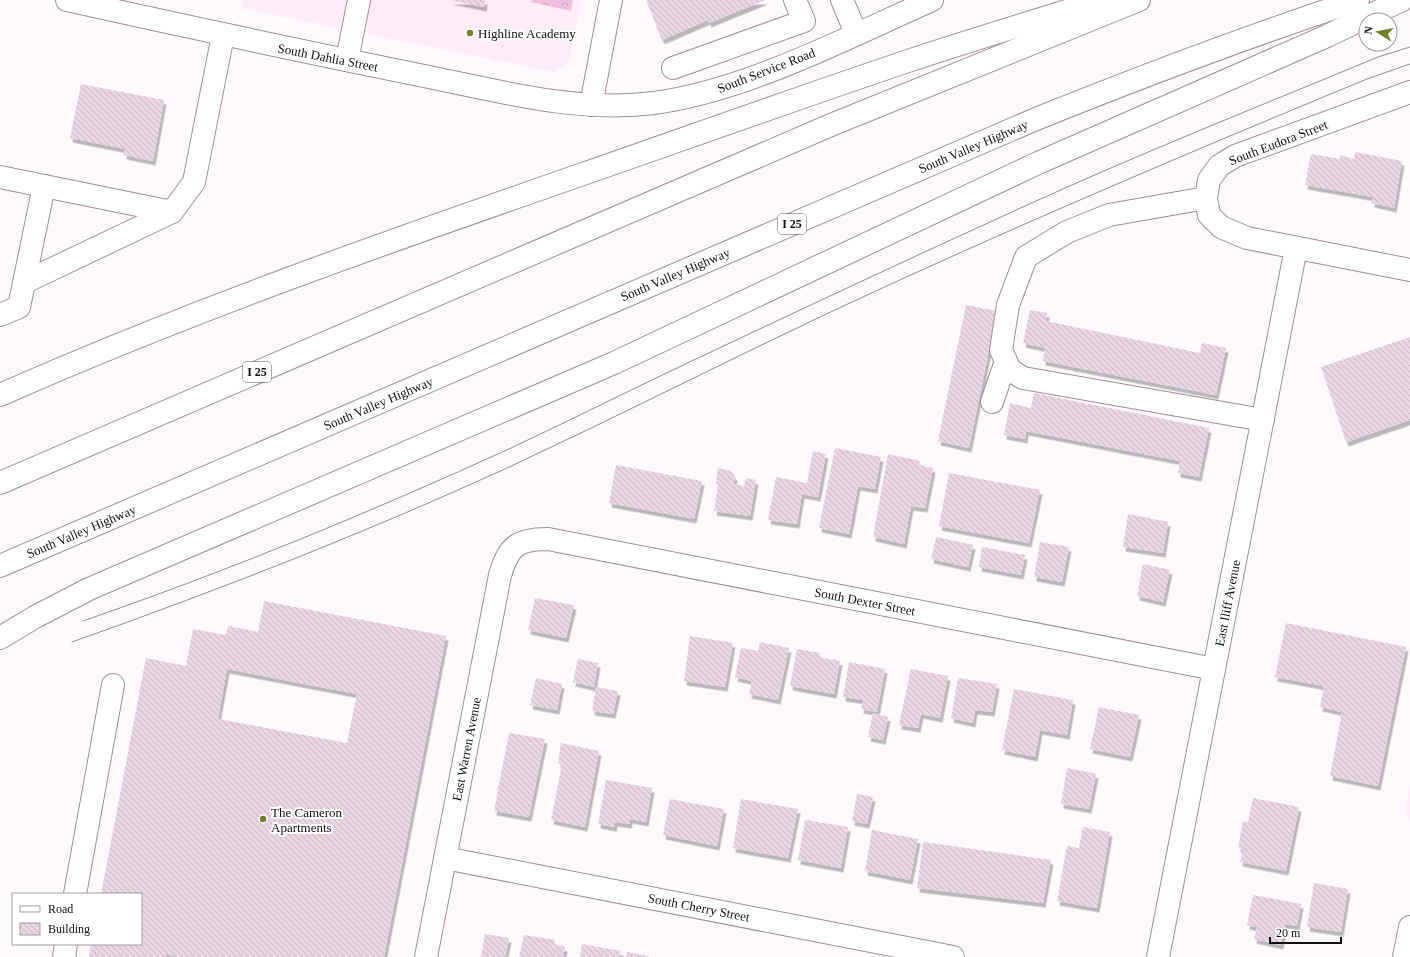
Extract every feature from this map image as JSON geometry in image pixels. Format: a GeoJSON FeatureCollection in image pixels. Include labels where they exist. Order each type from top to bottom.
{"type":"FeatureCollection","features":[{"type":"Feature","properties":{"kind":"main road","name":"South Dahlia Street"},"geometry":{"type":"LineString","coordinates":[[66,0],[88,2],[223,35],[347,60],[518,94],[591,105]]}},
{"type":"Feature","properties":{"kind":"main road"},"geometry":{"type":"LineString","coordinates":[[347,60],[359,0]]}},
{"type":"Feature","properties":{"kind":"main road"},"geometry":{"type":"LineString","coordinates":[[591,105],[611,0]]}},
{"type":"Feature","properties":{"kind":"main road"},"geometry":{"type":"LineString","coordinates":[[673,68],[804,21],[795,0]]}},
{"type":"Feature","properties":{"kind":"main road"},"geometry":{"type":"LineString","coordinates":[[842,0],[856,33]]}},
{"type":"Feature","properties":{"kind":"main road","name":"South Service Road"},"geometry":{"type":"LineString","coordinates":[[591,105],[652,103],[705,92],[778,68],[932,0]]}},
{"type":"Feature","properties":{"kind":"main road"},"geometry":{"type":"LineString","coordinates":[[0,394],[80,360],[167,326],[321,267],[480,210],[913,59],[1102,0]]}},
{"type":"Feature","properties":{"kind":"main road","name":"I 25"},"geometry":{"type":"LineString","coordinates":[[0,483],[831,125],[1139,0]]}},
{"type":"Feature","properties":{"kind":"main road","name":"South Valley Highway"},"geometry":{"type":"LineString","coordinates":[[0,566],[1029,122],[1252,35],[1358,0]]}},
{"type":"Feature","properties":{"kind":"main road"},"geometry":{"type":"LineString","coordinates":[[0,638],[35,617],[89,589],[614,363],[1031,167],[1327,36],[1402,0]]}},
{"type":"Feature","properties":{"kind":"main road"},"geometry":{"type":"LineString","coordinates":[[800,23],[812,52]]}},
{"type":"Feature","properties":{"kind":"main road"},"geometry":{"type":"LineString","coordinates":[[24,282],[172,212],[194,182],[223,35]]}},
{"type":"Feature","properties":{"kind":"main road"},"geometry":{"type":"LineString","coordinates":[[694,60],[705,92]]}},
{"type":"Feature","properties":{"kind":"main road","name":"South Eudora Street"},"geometry":{"type":"LineString","coordinates":[[1296,248],[1246,238],[1221,227],[1209,215],[1206,198],[1209,180],[1219,166],[1235,156],[1410,92]]}},
{"type":"Feature","properties":{"kind":"main road"},"geometry":{"type":"LineString","coordinates":[[0,177],[172,212]]}},
{"type":"Feature","properties":{"kind":"main road"},"geometry":{"type":"LineString","coordinates":[[0,315],[19,307],[44,186]]}},
{"type":"Feature","properties":{"kind":"main road"},"geometry":{"type":"LineString","coordinates":[[1206,198],[1109,215],[1067,232],[1026,257],[1008,305],[1001,350],[1010,370],[1023,378],[1262,420]]}},
{"type":"Feature","properties":{"kind":"main road"},"geometry":{"type":"LineString","coordinates":[[1296,248],[1410,270]]}},
{"type":"Feature","properties":{"kind":"main road","name":"East Iliff Avenue"},"geometry":{"type":"LineString","coordinates":[[1158,957],[1296,248]]}},
{"type":"Feature","properties":{"kind":"main road"},"geometry":{"type":"LineString","coordinates":[[992,402],[1006,361]]}},
{"type":"Feature","properties":{"kind":"main road","name":"South Dexter Street"},"geometry":{"type":"LineString","coordinates":[[516,546],[532,539],[548,539],[1214,669]]}},
{"type":"Feature","properties":{"kind":"main road","name":"East Warren Avenue"},"geometry":{"type":"LineString","coordinates":[[426,957],[500,575],[506,556],[516,546]]}},
{"type":"Feature","properties":{"kind":"main road"},"geometry":{"type":"LineString","coordinates":[[75,893],[113,685]]}},
{"type":"Feature","properties":{"kind":"main road","name":"South Cherry Street"},"geometry":{"type":"LineString","coordinates":[[445,858],[953,957]]}},
{"type":"Feature","properties":{"kind":"main road"},"geometry":{"type":"LineString","coordinates":[[1404,957],[1410,927]]}},
{"type":"Feature","properties":{"kind":"main road"},"geometry":{"type":"LineString","coordinates":[[64,957],[66,945]]}},
{"type":"Feature","properties":{"kind":"shaded area","name":"Highline Academy"},"geometry":{"type":"Polygon","coordinates":[[[243,0],[581,0],[570,59],[564,67],[554,72],[241,8],[243,0]]]}},
{"type":"Feature","properties":{"kind":"shaded area"},"geometry":{"type":"Polygon","coordinates":[[[1410,786],[1410,820],[1405,811],[1410,786]]]}},
{"type":"Feature","properties":{"kind":"green space"},"geometry":{"type":"Polygon","coordinates":[[[532,0],[573,0],[571,11],[531,2],[532,0]]]}},
{"type":"Feature","properties":{"kind":"building"},"geometry":{"type":"Polygon","coordinates":[[[450,0],[485,0],[484,7],[450,0]]]}},
{"type":"Feature","properties":{"kind":"building"},"geometry":{"type":"Polygon","coordinates":[[[646,0],[765,0],[709,23],[708,20],[662,40],[646,0]]]}},
{"type":"Feature","properties":{"kind":"building"},"geometry":{"type":"Polygon","coordinates":[[[81,84],[164,100],[153,161],[124,155],[125,149],[70,138],[81,84]]]}},
{"type":"Feature","properties":{"kind":"building"},"geometry":{"type":"Polygon","coordinates":[[[1355,152],[1402,161],[1394,208],[1372,203],[1373,197],[1305,185],[1311,154],[1340,159],[1340,155],[1354,159],[1355,152]]]}},
{"type":"Feature","properties":{"kind":"building"},"geometry":{"type":"Polygon","coordinates":[[[966,305],[997,311],[969,448],[938,441],[966,305]]]}},
{"type":"Feature","properties":{"kind":"building"},"geometry":{"type":"Polygon","coordinates":[[[1030,310],[1047,313],[1046,321],[1200,353],[1202,343],[1226,348],[1216,395],[1043,361],[1045,348],[1023,343],[1030,310]]]}},
{"type":"Feature","properties":{"kind":"building"},"geometry":{"type":"Polygon","coordinates":[[[1410,337],[1410,420],[1346,442],[1321,367],[1410,337]]]}},
{"type":"Feature","properties":{"kind":"building"},"geometry":{"type":"Polygon","coordinates":[[[1034,393],[1209,428],[1199,477],[1178,473],[1180,461],[1026,431],[1025,439],[1004,435],[1010,403],[1031,408],[1034,393]]]}},
{"type":"Feature","properties":{"kind":"building"},"geometry":{"type":"Polygon","coordinates":[[[835,448],[881,457],[875,489],[858,486],[849,534],[819,528],[835,448]]]}},
{"type":"Feature","properties":{"kind":"building"},"geometry":{"type":"Polygon","coordinates":[[[813,451],[826,454],[818,497],[802,494],[797,524],[768,520],[776,477],[807,483],[813,451]]]}},
{"type":"Feature","properties":{"kind":"building"},"geometry":{"type":"Polygon","coordinates":[[[888,454],[920,461],[919,465],[933,468],[925,508],[911,506],[904,544],[873,537],[888,454]]]}},
{"type":"Feature","properties":{"kind":"building"},"geometry":{"type":"Polygon","coordinates":[[[616,465],[702,481],[694,519],[609,503],[616,465]]]}},
{"type":"Feature","properties":{"kind":"building"},"geometry":{"type":"Polygon","coordinates":[[[718,468],[731,471],[735,477],[733,484],[744,486],[746,478],[756,480],[750,516],[714,511],[718,484],[716,484],[718,468]]]}},
{"type":"Feature","properties":{"kind":"building"},"geometry":{"type":"Polygon","coordinates":[[[949,473],[1040,490],[1029,543],[939,526],[949,473]]]}},
{"type":"Feature","properties":{"kind":"building"},"geometry":{"type":"Polygon","coordinates":[[[1128,514],[1168,522],[1163,553],[1123,547],[1128,514]]]}},
{"type":"Feature","properties":{"kind":"building"},"geometry":{"type":"Polygon","coordinates":[[[936,537],[973,545],[968,567],[931,559],[936,537]]]}},
{"type":"Feature","properties":{"kind":"building"},"geometry":{"type":"Polygon","coordinates":[[[1040,542],[1069,547],[1062,582],[1034,577],[1040,542]]]}},
{"type":"Feature","properties":{"kind":"building"},"geometry":{"type":"Polygon","coordinates":[[[982,547],[1025,555],[1021,575],[979,567],[982,547]]]}},
{"type":"Feature","properties":{"kind":"building"},"geometry":{"type":"Polygon","coordinates":[[[1143,564],[1170,570],[1163,602],[1137,596],[1143,564]]]}},
{"type":"Feature","properties":{"kind":"building"},"geometry":{"type":"Polygon","coordinates":[[[535,598],[574,605],[566,638],[528,630],[535,598]]]}},
{"type":"Feature","properties":{"kind":"building","name":"The Cameron Apartments"},"geometry":{"type":"Polygon","coordinates":[[[264,601],[446,636],[384,957],[179,957],[166,954],[165,957],[89,957],[91,945],[142,945],[142,893],[101,893],[146,658],[186,666],[193,629],[226,635],[228,626],[258,632],[264,601]],[[227,669],[218,719],[347,743],[357,694],[227,669]]]}},
{"type":"Feature","properties":{"kind":"building"},"geometry":{"type":"Polygon","coordinates":[[[1286,623],[1406,647],[1378,786],[1330,776],[1342,712],[1320,707],[1324,686],[1275,677],[1286,623]]]}},
{"type":"Feature","properties":{"kind":"building"},"geometry":{"type":"Polygon","coordinates":[[[690,636],[733,643],[725,687],[684,681],[690,636]]]}},
{"type":"Feature","properties":{"kind":"building"},"geometry":{"type":"Polygon","coordinates":[[[760,642],[789,648],[778,700],[749,694],[752,681],[735,677],[741,648],[758,651],[760,642]]]}},
{"type":"Feature","properties":{"kind":"building"},"geometry":{"type":"Polygon","coordinates":[[[797,649],[820,653],[819,657],[840,661],[834,694],[790,686],[797,649]]]}},
{"type":"Feature","properties":{"kind":"building"},"geometry":{"type":"Polygon","coordinates":[[[578,659],[598,663],[594,687],[573,682],[578,659]]]}},
{"type":"Feature","properties":{"kind":"building"},"geometry":{"type":"Polygon","coordinates":[[[849,662],[885,669],[877,712],[861,709],[863,700],[843,697],[849,662]]]}},
{"type":"Feature","properties":{"kind":"building"},"geometry":{"type":"Polygon","coordinates":[[[911,669],[948,676],[940,718],[921,714],[918,728],[899,725],[911,669]]]}},
{"type":"Feature","properties":{"kind":"building"},"geometry":{"type":"Polygon","coordinates":[[[536,678],[562,684],[557,710],[530,705],[536,678]]]}},
{"type":"Feature","properties":{"kind":"building"},"geometry":{"type":"Polygon","coordinates":[[[958,678],[997,684],[992,712],[975,710],[973,723],[951,718],[958,678]]]}},
{"type":"Feature","properties":{"kind":"building"},"geometry":{"type":"Polygon","coordinates":[[[596,687],[618,691],[613,714],[592,711],[596,687]]]}},
{"type":"Feature","properties":{"kind":"building"},"geometry":{"type":"Polygon","coordinates":[[[1014,689],[1073,700],[1067,735],[1040,730],[1035,757],[1002,750],[1014,689]]]}},
{"type":"Feature","properties":{"kind":"building"},"geometry":{"type":"Polygon","coordinates":[[[1099,707],[1139,715],[1130,757],[1090,749],[1099,707]]]}},
{"type":"Feature","properties":{"kind":"building"},"geometry":{"type":"Polygon","coordinates":[[[873,713],[888,717],[883,740],[868,737],[873,713]]]}},
{"type":"Feature","properties":{"kind":"building"},"geometry":{"type":"Polygon","coordinates":[[[509,733],[545,739],[529,817],[494,811],[509,733]]]}},
{"type":"Feature","properties":{"kind":"building"},"geometry":{"type":"Polygon","coordinates":[[[561,743],[599,751],[585,827],[551,820],[562,764],[558,763],[561,743]]]}},
{"type":"Feature","properties":{"kind":"building"},"geometry":{"type":"Polygon","coordinates":[[[1067,768],[1096,774],[1089,809],[1061,804],[1067,768]]]}},
{"type":"Feature","properties":{"kind":"building"},"geometry":{"type":"Polygon","coordinates":[[[606,780],[652,788],[646,822],[630,819],[629,824],[615,822],[614,827],[598,824],[606,780]]]}},
{"type":"Feature","properties":{"kind":"building"},"geometry":{"type":"Polygon","coordinates":[[[857,794],[873,797],[867,824],[852,821],[857,794]]]}},
{"type":"Feature","properties":{"kind":"building"},"geometry":{"type":"Polygon","coordinates":[[[1253,798],[1299,807],[1286,871],[1240,862],[1243,849],[1238,848],[1243,821],[1248,822],[1253,798]]]}},
{"type":"Feature","properties":{"kind":"building"},"geometry":{"type":"Polygon","coordinates":[[[670,799],[724,809],[717,846],[663,835],[670,799]]]}},
{"type":"Feature","properties":{"kind":"building"},"geometry":{"type":"Polygon","coordinates":[[[741,799],[798,809],[788,858],[733,848],[741,799]]]}},
{"type":"Feature","properties":{"kind":"building"},"geometry":{"type":"Polygon","coordinates":[[[805,820],[848,827],[841,868],[798,860],[805,820]]]}},
{"type":"Feature","properties":{"kind":"building"},"geometry":{"type":"Polygon","coordinates":[[[1083,827],[1110,832],[1097,908],[1057,901],[1067,846],[1079,848],[1083,827]]]}},
{"type":"Feature","properties":{"kind":"building"},"geometry":{"type":"Polygon","coordinates":[[[872,830],[918,839],[910,880],[865,871],[872,830]]]}},
{"type":"Feature","properties":{"kind":"building"},"geometry":{"type":"Polygon","coordinates":[[[923,842],[1051,860],[1043,903],[917,888],[923,842]]]}},
{"type":"Feature","properties":{"kind":"building"},"geometry":{"type":"Polygon","coordinates":[[[1314,883],[1348,889],[1341,932],[1307,927],[1314,883]]]}},
{"type":"Feature","properties":{"kind":"building"},"geometry":{"type":"Polygon","coordinates":[[[1253,895],[1301,904],[1297,926],[1285,924],[1281,945],[1254,939],[1257,927],[1247,925],[1253,895]]]}},
{"type":"Feature","properties":{"kind":"building"},"geometry":{"type":"Polygon","coordinates":[[[485,934],[509,938],[505,957],[481,957],[485,934]]]}},
{"type":"Feature","properties":{"kind":"building"},"geometry":{"type":"Polygon","coordinates":[[[524,935],[555,940],[554,944],[565,947],[563,957],[519,957],[524,935]]]}},
{"type":"Feature","properties":{"kind":"building"},"geometry":{"type":"Polygon","coordinates":[[[582,944],[621,951],[620,957],[580,957],[582,944]]]}},
{"type":"Feature","properties":{"kind":"building"},"geometry":{"type":"Polygon","coordinates":[[[627,952],[649,956],[649,957],[626,957],[627,952]]]}},
{"type":"Feature","properties":{"kind":"tram line"},"geometry":{"type":"LineString","coordinates":[[83,621],[191,582],[352,518],[511,448],[778,320],[1069,186],[1378,57],[1410,47]]}},
{"type":"Feature","properties":{"kind":"tram line"},"geometry":{"type":"LineString","coordinates":[[72,642],[291,560],[454,492],[591,428],[839,308],[970,248],[1234,134],[1367,79],[1410,64]]}},
{"type":"Feature","properties":{"kind":"place","name":"Highline Academy"},"geometry":{"type":"Point","coordinates":[470,33]}},
{"type":"Feature","properties":{"kind":"place","name":"The Cameron Apartments"},"geometry":{"type":"Point","coordinates":[263,819]}}]}
